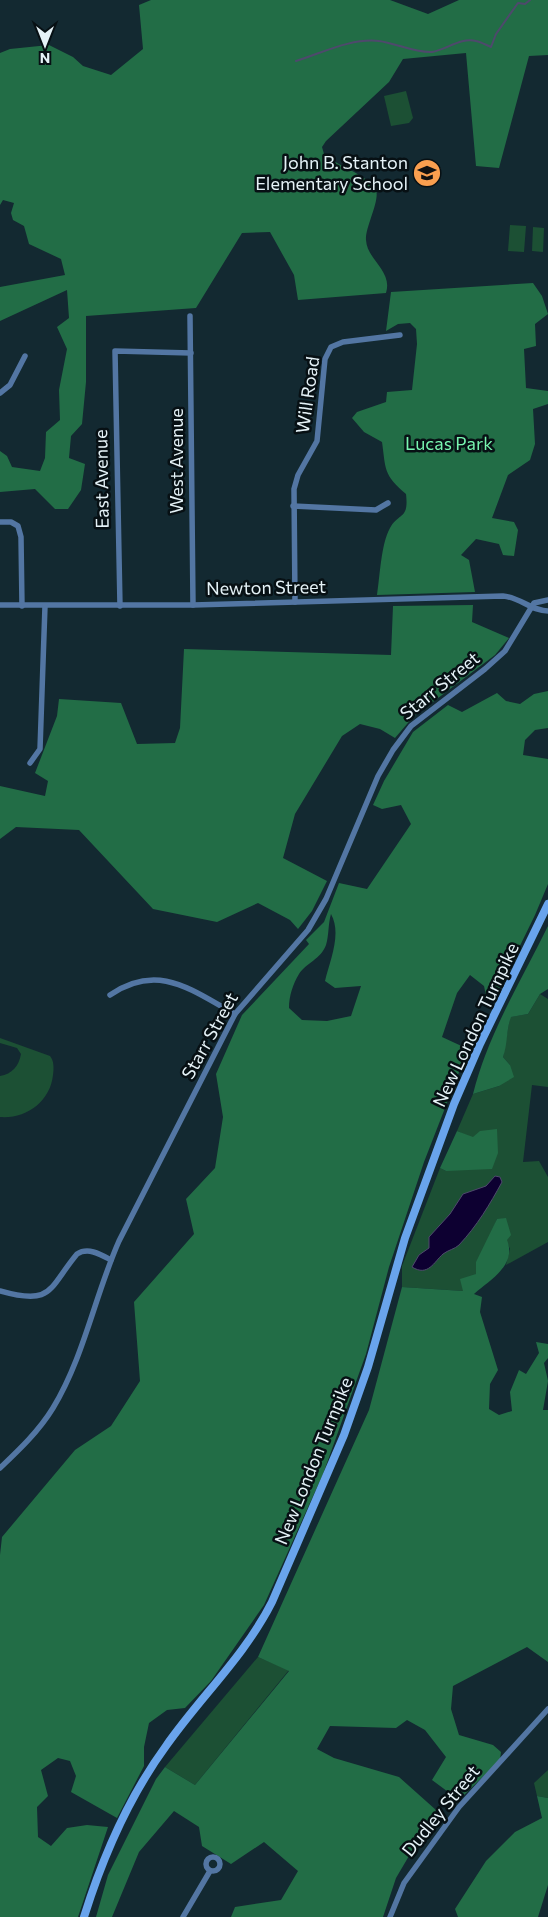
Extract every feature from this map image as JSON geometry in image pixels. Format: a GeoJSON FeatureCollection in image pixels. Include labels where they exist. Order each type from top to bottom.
{"type":"FeatureCollection","features":[{"type":"Feature","properties":{"kind":"main road","name":"New London Turnpike"},"geometry":{"type":"LineString","coordinates":[[84,1917],[98,1871],[139,1787],[167,1744],[237,1659],[260,1626],[272,1602],[344,1435],[368,1367],[402,1246],[454,1104],[480,1044],[548,904]]}},
{"type":"Feature","properties":{"kind":"street","name":"West Avenue"},"geometry":{"type":"LineString","coordinates":[[190,316],[193,605]]}},
{"type":"Feature","properties":{"kind":"street","name":"Will Road"},"geometry":{"type":"LineString","coordinates":[[295,602],[293,506],[298,475],[317,440],[325,359],[331,347],[343,342],[400,335]]}},
{"type":"Feature","properties":{"kind":"street","name":"East Avenue"},"geometry":{"type":"LineString","coordinates":[[120,606],[115,351],[191,353]]}},
{"type":"Feature","properties":{"kind":"street"},"geometry":{"type":"LineString","coordinates":[[0,393],[10,385],[25,356]]}},
{"type":"Feature","properties":{"kind":"street"},"geometry":{"type":"LineString","coordinates":[[293,506],[376,510],[388,503]]}},
{"type":"Feature","properties":{"kind":"street"},"geometry":{"type":"LineString","coordinates":[[0,522],[11,522],[18,526],[22,606]]}},
{"type":"Feature","properties":{"kind":"street","name":"Newton Street"},"geometry":{"type":"LineString","coordinates":[[0,605],[193,605],[503,596],[514,598],[531,607]]}},
{"type":"Feature","properties":{"kind":"street"},"geometry":{"type":"LineString","coordinates":[[531,607],[537,601],[548,600]]}},
{"type":"Feature","properties":{"kind":"street"},"geometry":{"type":"LineString","coordinates":[[30,763],[40,749],[45,606]]}},
{"type":"Feature","properties":{"kind":"street"},"geometry":{"type":"LineString","coordinates":[[531,607],[548,611]]}},
{"type":"Feature","properties":{"kind":"street","name":"Starr Street"},"geometry":{"type":"LineString","coordinates":[[0,1468],[25,1444],[52,1409],[76,1359],[111,1260],[235,1014],[308,930],[326,899],[378,776],[393,750],[411,726],[497,658],[511,642],[531,607]]}},
{"type":"Feature","properties":{"kind":"street"},"geometry":{"type":"LineString","coordinates":[[110,995],[134,982],[162,979],[180,984],[235,1014]]}},
{"type":"Feature","properties":{"kind":"street"},"geometry":{"type":"LineString","coordinates":[[0,1291],[26,1297],[46,1294],[54,1287],[77,1254],[82,1251],[92,1252],[111,1260]]}},
{"type":"Feature","properties":{"kind":"street","name":"Dudley Street"},"geometry":{"type":"LineString","coordinates":[[390,1917],[404,1883],[459,1807],[548,1709]]}},
{"type":"Feature","properties":{"kind":"street"},"geometry":{"type":"LineString","coordinates":[[183,1917],[210,1871]]}},
{"type":"Feature","properties":{"kind":"green space"},"geometry":{"type":"Polygon","coordinates":[[[151,0],[390,0],[428,14],[459,0],[548,0],[548,55],[529,56],[499,168],[476,166],[466,53],[403,59],[389,82],[326,141],[322,147],[324,154],[370,182],[377,192],[366,240],[367,247],[386,278],[386,293],[298,300],[294,275],[270,232],[242,233],[196,308],[86,316],[86,382],[82,424],[71,436],[69,458],[85,464],[81,490],[68,509],[55,509],[35,489],[0,492],[0,451],[7,456],[12,467],[40,471],[45,458],[46,432],[60,420],[59,390],[67,349],[57,327],[69,318],[67,290],[0,321],[0,287],[65,275],[61,259],[29,244],[24,226],[13,220],[11,213],[14,203],[3,200],[0,205],[0,53],[10,49],[49,45],[73,57],[83,66],[111,75],[143,49],[139,5],[151,0]]]}},
{"type":"Feature","properties":{"kind":"green space"},"geometry":{"type":"Polygon","coordinates":[[[406,91],[413,118],[409,123],[391,126],[384,96],[406,91]]]}},
{"type":"Feature","properties":{"kind":"green space"},"geometry":{"type":"Polygon","coordinates":[[[510,225],[526,226],[524,252],[508,251],[510,225]]]}},
{"type":"Feature","properties":{"kind":"green space"},"geometry":{"type":"Polygon","coordinates":[[[533,227],[544,228],[543,252],[532,251],[533,227]]]}},
{"type":"Feature","properties":{"kind":"green space","name":"Lucas Park"},"geometry":{"type":"Polygon","coordinates":[[[533,283],[542,296],[548,314],[535,324],[536,346],[524,349],[526,388],[548,391],[548,404],[533,409],[535,444],[530,460],[508,475],[492,518],[514,522],[518,530],[514,556],[503,555],[499,544],[476,539],[461,555],[469,560],[475,592],[377,595],[381,560],[387,535],[393,523],[405,512],[406,494],[389,476],[382,442],[364,432],[352,418],[357,412],[386,402],[387,392],[412,390],[417,344],[416,329],[410,323],[398,324],[386,331],[391,292],[533,283]]]}},
{"type":"Feature","properties":{"kind":"green space"},"geometry":{"type":"Polygon","coordinates":[[[473,605],[472,622],[509,638],[495,655],[413,717],[395,738],[380,729],[360,724],[342,736],[295,814],[283,858],[327,881],[312,911],[298,929],[290,920],[258,903],[217,922],[153,909],[79,830],[16,827],[0,839],[0,786],[45,796],[48,781],[35,773],[57,716],[59,699],[121,703],[137,744],[175,743],[180,728],[184,649],[391,655],[393,606],[473,605]]]}},
{"type":"Feature","properties":{"kind":"green space"},"geometry":{"type":"Polygon","coordinates":[[[548,691],[548,728],[535,730],[525,740],[523,755],[548,759],[548,884],[494,999],[486,996],[484,986],[470,975],[457,993],[442,1037],[468,1049],[424,1162],[389,1267],[366,1354],[323,1474],[264,1605],[211,1681],[185,1708],[167,1710],[149,1723],[144,1747],[144,1766],[117,1818],[71,1792],[76,1776],[70,1761],[58,1758],[41,1770],[48,1796],[37,1807],[38,1837],[51,1846],[67,1828],[87,1825],[108,1827],[78,1917],[0,1917],[0,1555],[2,1537],[75,1450],[111,1426],[140,1381],[134,1302],[194,1234],[186,1199],[215,1168],[223,1117],[216,1074],[242,1015],[309,944],[306,940],[324,922],[339,883],[367,889],[411,824],[401,805],[382,809],[373,805],[384,781],[413,732],[448,705],[462,712],[497,693],[506,701],[520,704],[534,694],[548,691]],[[331,914],[324,950],[302,970],[292,990],[289,1008],[302,1020],[327,1021],[351,1016],[361,986],[335,988],[325,981],[334,947],[334,922],[331,914]]]}},
{"type":"Feature","properties":{"kind":"green space"},"geometry":{"type":"Polygon","coordinates":[[[548,926],[548,989],[540,994],[528,1014],[511,1017],[509,1022],[503,1057],[510,1065],[514,1077],[499,1086],[473,1094],[479,1072],[496,1029],[548,926]]]}},
{"type":"Feature","properties":{"kind":"green space"},"geometry":{"type":"Polygon","coordinates":[[[540,994],[548,999],[548,1087],[532,1085],[523,1162],[539,1161],[548,1177],[548,1242],[506,1265],[510,1249],[497,1219],[476,1274],[463,1291],[402,1287],[402,1266],[440,1168],[446,1171],[473,1138],[457,1131],[473,1094],[499,1086],[510,1065],[503,1057],[510,1017],[528,1014],[540,994]]]}},
{"type":"Feature","properties":{"kind":"green space"},"geometry":{"type":"Polygon","coordinates":[[[0,1038],[50,1056],[53,1065],[51,1085],[42,1101],[27,1112],[10,1117],[0,1117],[0,1076],[14,1069],[19,1062],[21,1054],[17,1048],[0,1043],[0,1038]]]}},
{"type":"Feature","properties":{"kind":"green space"},"geometry":{"type":"Polygon","coordinates":[[[497,1129],[498,1153],[492,1169],[446,1171],[440,1168],[457,1131],[473,1137],[480,1131],[497,1129]]]}},
{"type":"Feature","properties":{"kind":"green space"},"geometry":{"type":"Polygon","coordinates":[[[506,1218],[511,1235],[507,1240],[508,1257],[501,1271],[474,1294],[482,1297],[480,1312],[498,1370],[490,1384],[489,1409],[499,1415],[512,1411],[510,1392],[519,1370],[526,1374],[539,1353],[536,1342],[548,1344],[548,1358],[544,1363],[548,1381],[543,1410],[548,1410],[548,1662],[527,1647],[453,1686],[451,1709],[459,1735],[493,1745],[501,1752],[500,1760],[459,1800],[432,1780],[446,1757],[425,1730],[407,1720],[396,1728],[330,1726],[317,1749],[334,1758],[399,1777],[436,1810],[396,1878],[383,1917],[231,1917],[235,1907],[281,1900],[298,1871],[264,1842],[231,1864],[202,1846],[199,1827],[174,1811],[139,1852],[112,1917],[96,1917],[108,1875],[156,1779],[165,1767],[195,1785],[289,1671],[258,1657],[369,1410],[402,1287],[463,1291],[460,1279],[476,1274],[476,1262],[497,1219],[506,1218]]]}},
{"type":"Feature","properties":{"kind":"green space"},"geometry":{"type":"Polygon","coordinates":[[[258,1657],[289,1670],[195,1785],[165,1767],[258,1657]]]}},
{"type":"Feature","properties":{"kind":"green space"},"geometry":{"type":"Polygon","coordinates":[[[548,1770],[548,1798],[537,1796],[534,1783],[548,1770]]]}},
{"type":"Feature","properties":{"kind":"green space"},"geometry":{"type":"Polygon","coordinates":[[[537,1796],[548,1798],[548,1885],[538,1917],[458,1917],[455,1909],[486,1861],[515,1832],[542,1818],[537,1796]]]}},
{"type":"Feature","properties":{"kind":"shaded area"},"geometry":{"type":"Polygon","coordinates":[[[495,1176],[500,1177],[502,1182],[483,1215],[459,1245],[447,1251],[426,1269],[418,1270],[412,1267],[419,1255],[429,1248],[429,1237],[450,1214],[463,1194],[486,1186],[495,1176]]]}},
{"type":"Feature","properties":{"kind":"waterway"},"geometry":{"type":"LineString","coordinates":[[296,61],[347,44],[368,41],[385,42],[425,52],[437,51],[459,42],[470,40],[478,41],[491,47],[496,34],[518,3],[525,4],[530,0]]}},
{"type":"Feature","properties":{"kind":"place","name":"John B. Stanton Elementary School"},"geometry":{"type":"Point","coordinates":[427,173]}}]}
